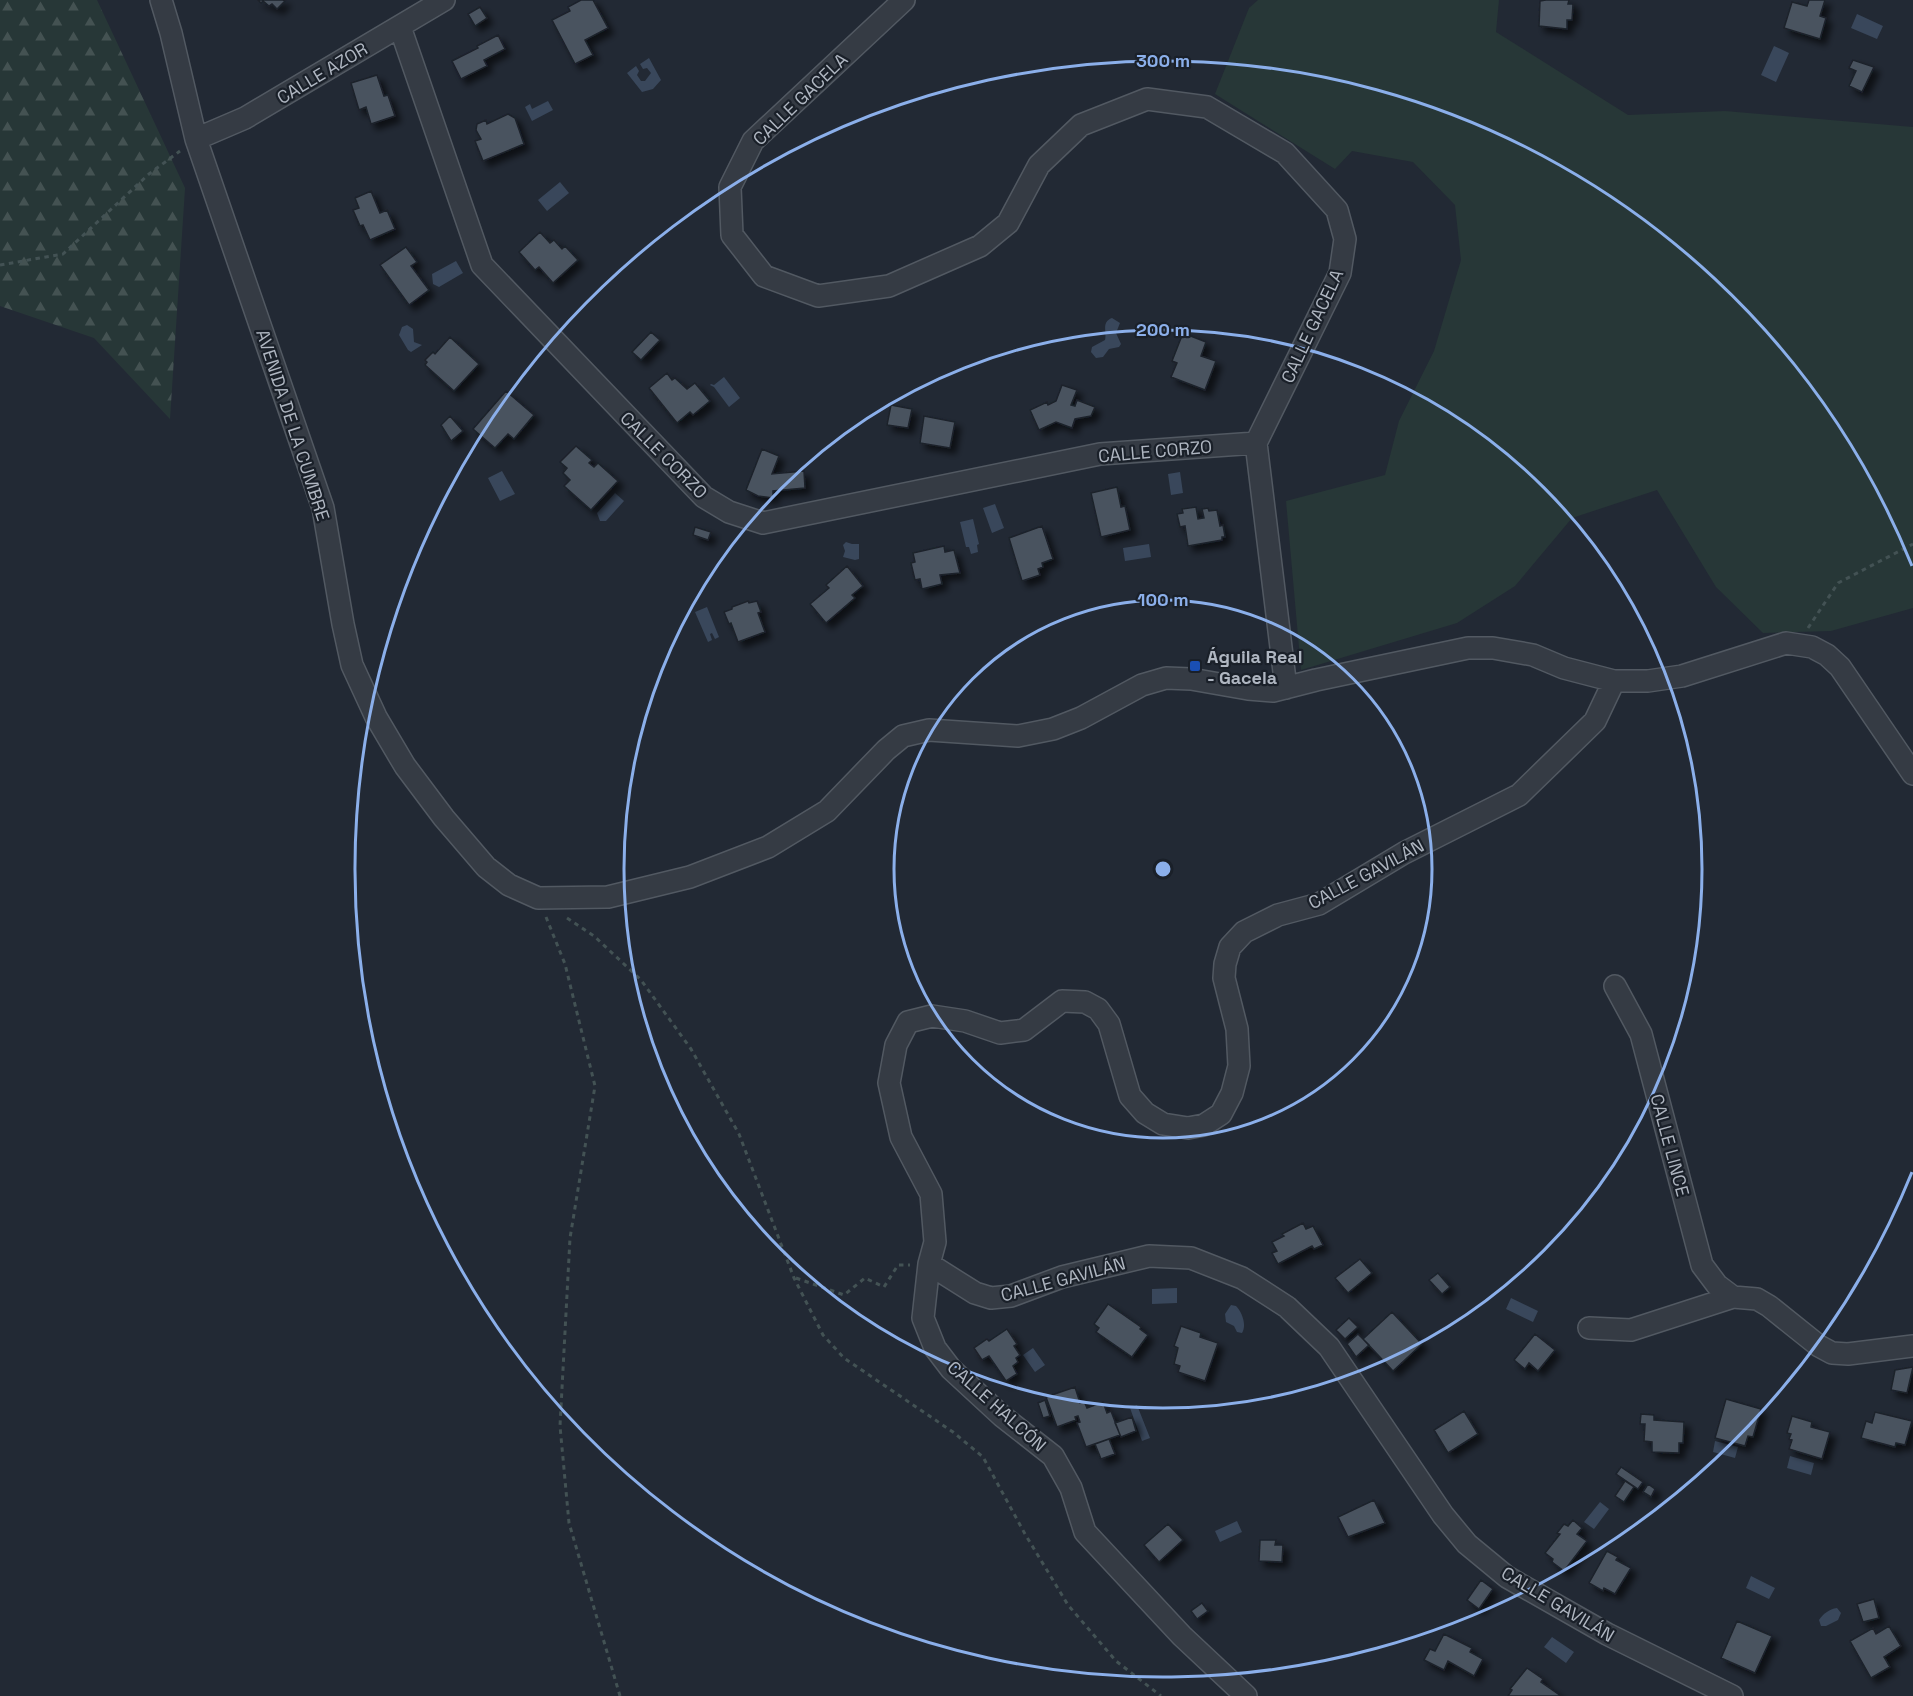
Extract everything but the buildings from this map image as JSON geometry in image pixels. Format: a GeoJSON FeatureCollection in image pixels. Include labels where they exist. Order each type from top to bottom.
{"type":"FeatureCollection","features":[{"type":"Feature","properties":{"kind":"street","name":"AVENIDA DE LA CUMBRE"},"geometry":{"type":"LineString","coordinates":[[161,0],[196,139],[323,508],[352,665],[376,717],[405,766],[444,818],[486,867],[509,885],[538,898]]}},
{"type":"Feature","properties":{"kind":"street","name":"CALLE AZOR"},"geometry":{"type":"LineString","coordinates":[[196,139],[245,118],[444,0]]}},
{"type":"Feature","properties":{"kind":"street","name":"CALLE GACELA"},"geometry":{"type":"LineString","coordinates":[[903,0],[753,141],[730,187],[732,235],[764,276],[818,296],[889,286],[980,246],[1008,222],[1039,165],[1081,125],[1147,99],[1207,107],[1285,153],[1337,210],[1345,239],[1340,273],[1256,443]]}},
{"type":"Feature","properties":{"kind":"street","name":"CALLE CORZO"},"geometry":{"type":"LineString","coordinates":[[400,27],[482,265],[704,497],[729,512],[763,523],[1100,454],[1256,443]]}},
{"type":"Feature","properties":{"kind":"street"},"geometry":{"type":"LineString","coordinates":[[1256,443],[1286,688]]}},
{"type":"Feature","properties":{"kind":"street"},"geometry":{"type":"LineString","coordinates":[[538,898],[608,897],[690,877],[768,848],[827,810],[886,750],[903,736],[929,730],[1018,736],[1053,729],[1081,718],[1142,685],[1166,678],[1191,679],[1273,691],[1316,680],[1476,648],[1514,650],[1564,668],[1614,681],[1648,681],[1682,676],[1786,644],[1812,648],[1827,656],[1840,667],[1913,774]]}},
{"type":"Feature","properties":{"kind":"street","name":"CALLE GAVILÁN"},"geometry":{"type":"LineString","coordinates":[[1614,681],[1595,721],[1519,795],[1404,853],[1319,904],[1278,915],[1244,932],[1230,947],[1224,978],[1237,1029],[1239,1066],[1232,1093],[1221,1114],[1204,1125],[1188,1128],[1163,1124],[1145,1113],[1130,1096],[1109,1024],[1098,1009],[1085,1002],[1062,1001],[1024,1030],[1000,1033],[965,1022],[932,1016],[908,1022],[896,1045],[889,1083],[902,1137],[931,1194],[935,1242],[929,1264],[975,1293],[991,1298],[1011,1296],[1062,1276],[1149,1256],[1191,1258],[1242,1278],[1287,1307],[1329,1347],[1443,1515],[1467,1544],[1507,1577],[1597,1628],[1732,1696]]}},
{"type":"Feature","properties":{"kind":"street","name":"CALLE LINCE"},"geometry":{"type":"LineString","coordinates":[[1615,986],[1641,1034],[1702,1264],[1717,1285],[1733,1297]]}},
{"type":"Feature","properties":{"kind":"street","name":"CALLE HALCÓN"},"geometry":{"type":"LineString","coordinates":[[929,1264],[923,1318],[935,1348],[951,1369],[1002,1416],[1053,1456],[1071,1488],[1085,1532],[1182,1636],[1246,1696]]}},
{"type":"Feature","properties":{"kind":"street"},"geometry":{"type":"LineString","coordinates":[[1589,1328],[1631,1330],[1733,1297],[1757,1299],[1819,1346],[1832,1353],[1848,1354],[1913,1346]]}},
{"type":"Feature","properties":{"kind":"path"},"geometry":{"type":"LineString","coordinates":[[0,265],[63,254],[149,174],[196,139]]}},
{"type":"Feature","properties":{"kind":"path"},"geometry":{"type":"LineString","coordinates":[[1797,644],[1838,583],[1913,544]]}},
{"type":"Feature","properties":{"kind":"path"},"geometry":{"type":"LineString","coordinates":[[538,898],[565,964],[595,1086],[570,1238],[560,1426],[569,1523],[620,1696]]}},
{"type":"Feature","properties":{"kind":"path"},"geometry":{"type":"LineString","coordinates":[[566,917],[594,936],[641,980],[691,1048],[739,1134],[794,1278],[823,1335],[844,1358],[953,1432],[983,1457],[1025,1534],[1068,1605],[1116,1660],[1161,1696]]}},
{"type":"Feature","properties":{"kind":"path"},"geometry":{"type":"LineString","coordinates":[[794,1278],[844,1295],[865,1278],[884,1287],[898,1265],[929,1264]]}},
{"type":"Feature","properties":{"kind":"green space"},"geometry":{"type":"Polygon","coordinates":[[[0,0],[97,0],[185,188],[170,419],[94,338],[0,306],[0,0]]]}},
{"type":"Feature","properties":{"kind":"green space"},"geometry":{"type":"Polygon","coordinates":[[[1258,0],[1499,0],[1496,32],[1628,115],[1725,111],[1913,127],[1913,608],[1831,631],[1763,633],[1716,587],[1657,490],[1572,518],[1515,586],[1457,623],[1301,670],[1286,501],[1385,475],[1399,421],[1434,351],[1461,260],[1455,205],[1413,162],[1352,151],[1335,169],[1215,94],[1249,8],[1258,0]]]}},
{"type":"Feature","properties":{"kind":"water"},"geometry":{"type":"Polygon","coordinates":[[[1857,14],[1883,26],[1877,39],[1851,28],[1857,14]]]}},
{"type":"Feature","properties":{"kind":"water"},"geometry":{"type":"Polygon","coordinates":[[[1774,46],[1789,53],[1776,82],[1761,75],[1774,46]]]}},
{"type":"Feature","properties":{"kind":"water"},"geometry":{"type":"Polygon","coordinates":[[[649,58],[661,80],[653,89],[642,92],[627,73],[636,66],[639,71],[637,75],[641,81],[645,81],[651,73],[647,68],[643,69],[640,64],[649,58]]]}},
{"type":"Feature","properties":{"kind":"water"},"geometry":{"type":"Polygon","coordinates":[[[548,101],[553,110],[532,121],[525,107],[530,104],[532,109],[548,101]]]}},
{"type":"Feature","properties":{"kind":"water"},"geometry":{"type":"Polygon","coordinates":[[[560,182],[569,193],[547,211],[538,200],[560,182]]]}},
{"type":"Feature","properties":{"kind":"water"},"geometry":{"type":"Polygon","coordinates":[[[456,261],[463,273],[439,287],[433,284],[432,274],[456,261]]]}},
{"type":"Feature","properties":{"kind":"water"},"geometry":{"type":"Polygon","coordinates":[[[1112,318],[1120,323],[1116,333],[1121,344],[1119,347],[1109,349],[1103,357],[1096,358],[1091,352],[1092,347],[1105,340],[1105,325],[1112,318]]]}},
{"type":"Feature","properties":{"kind":"water"},"geometry":{"type":"Polygon","coordinates":[[[407,325],[413,329],[414,342],[422,345],[411,352],[399,335],[402,327],[407,325]]]}},
{"type":"Feature","properties":{"kind":"water"},"geometry":{"type":"Polygon","coordinates":[[[724,377],[740,398],[729,407],[710,385],[714,385],[724,377]]]}},
{"type":"Feature","properties":{"kind":"water"},"geometry":{"type":"Polygon","coordinates":[[[502,471],[515,494],[500,501],[488,478],[502,471]]]}},
{"type":"Feature","properties":{"kind":"water"},"geometry":{"type":"Polygon","coordinates":[[[1180,472],[1183,493],[1171,495],[1168,474],[1180,472]]]}},
{"type":"Feature","properties":{"kind":"water"},"geometry":{"type":"Polygon","coordinates":[[[615,493],[624,501],[606,521],[600,521],[597,513],[615,493]]]}},
{"type":"Feature","properties":{"kind":"water"},"geometry":{"type":"Polygon","coordinates":[[[995,504],[1004,528],[992,533],[983,508],[995,504]]]}},
{"type":"Feature","properties":{"kind":"water"},"geometry":{"type":"Polygon","coordinates":[[[973,519],[979,544],[977,545],[978,552],[971,554],[969,547],[966,547],[960,522],[973,519]]]}},
{"type":"Feature","properties":{"kind":"water"},"geometry":{"type":"Polygon","coordinates":[[[846,542],[859,544],[859,559],[843,557],[845,551],[843,545],[846,542]]]}},
{"type":"Feature","properties":{"kind":"water"},"geometry":{"type":"Polygon","coordinates":[[[1149,544],[1151,557],[1125,561],[1123,548],[1149,544]]]}},
{"type":"Feature","properties":{"kind":"water"},"geometry":{"type":"Polygon","coordinates":[[[707,607],[719,637],[715,639],[712,633],[710,634],[712,640],[708,642],[695,612],[707,607]]]}},
{"type":"Feature","properties":{"kind":"water"},"geometry":{"type":"Polygon","coordinates":[[[1177,1288],[1177,1303],[1152,1304],[1152,1289],[1177,1288]]]}},
{"type":"Feature","properties":{"kind":"water"},"geometry":{"type":"Polygon","coordinates":[[[1511,1298],[1538,1311],[1533,1322],[1506,1309],[1511,1298]]]}},
{"type":"Feature","properties":{"kind":"water"},"geometry":{"type":"Polygon","coordinates":[[[1231,1305],[1236,1306],[1242,1315],[1244,1326],[1242,1333],[1237,1332],[1234,1326],[1226,1322],[1225,1314],[1231,1305]]]}},
{"type":"Feature","properties":{"kind":"water"},"geometry":{"type":"Polygon","coordinates":[[[1033,1348],[1045,1365],[1035,1372],[1023,1355],[1033,1348]]]}},
{"type":"Feature","properties":{"kind":"water"},"geometry":{"type":"Polygon","coordinates":[[[1137,1405],[1150,1438],[1142,1441],[1130,1408],[1137,1405]]]}},
{"type":"Feature","properties":{"kind":"water"},"geometry":{"type":"Polygon","coordinates":[[[1715,1441],[1738,1447],[1735,1458],[1713,1452],[1715,1441]]]}},
{"type":"Feature","properties":{"kind":"water"},"geometry":{"type":"Polygon","coordinates":[[[1790,1456],[1814,1463],[1811,1475],[1787,1468],[1790,1456]]]}},
{"type":"Feature","properties":{"kind":"water"},"geometry":{"type":"Polygon","coordinates":[[[1600,1502],[1609,1509],[1594,1529],[1584,1522],[1600,1502]]]}},
{"type":"Feature","properties":{"kind":"water"},"geometry":{"type":"Polygon","coordinates":[[[1237,1521],[1242,1532],[1220,1542],[1215,1531],[1237,1521]]]}},
{"type":"Feature","properties":{"kind":"water"},"geometry":{"type":"Polygon","coordinates":[[[1751,1576],[1775,1588],[1769,1599],[1746,1588],[1751,1576]]]}},
{"type":"Feature","properties":{"kind":"water"},"geometry":{"type":"Polygon","coordinates":[[[1837,1608],[1841,1613],[1838,1620],[1821,1626],[1819,1620],[1822,1616],[1837,1608]]]}},
{"type":"Feature","properties":{"kind":"water"},"geometry":{"type":"Polygon","coordinates":[[[1552,1637],[1574,1652],[1566,1663],[1544,1647],[1552,1637]]]}},
{"type":"Feature","properties":{"kind":"place","name":"Águila Real - Gacela"},"geometry":{"type":"Point","coordinates":[1195,666]}}]}
